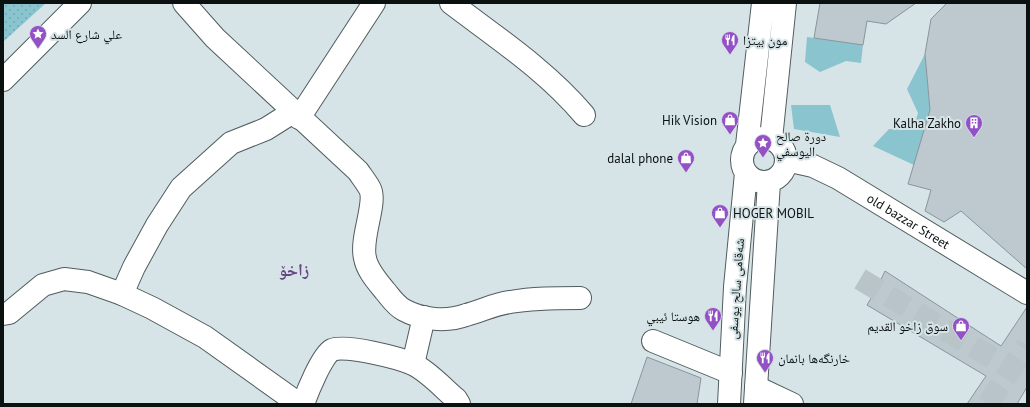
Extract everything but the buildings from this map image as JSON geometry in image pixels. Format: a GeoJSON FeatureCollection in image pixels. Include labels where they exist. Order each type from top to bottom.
{"type":"FeatureCollection","features":[{"type":"Feature","properties":{"kind":"street"},"geometry":{"type":"LineString","coordinates":[[3,80],[80,3]]}},
{"type":"Feature","properties":{"kind":"street"},"geometry":{"type":"LineString","coordinates":[[184,3],[215,38],[358,172],[371,190],[372,203],[366,230],[364,256],[367,266],[394,302],[404,310],[424,317],[444,319],[464,316],[508,302],[538,299],[580,298]]}},
{"type":"Feature","properties":{"kind":"street"},"geometry":{"type":"LineString","coordinates":[[122,294],[134,267],[157,225],[181,188],[231,143],[296,115],[374,3]]}},
{"type":"Feature","properties":{"kind":"street"},"geometry":{"type":"LineString","coordinates":[[451,3],[540,70],[569,96],[584,115]]}},
{"type":"Feature","properties":{"kind":"street"},"geometry":{"type":"LineString","coordinates":[[748,144],[763,3]]}},
{"type":"Feature","properties":{"kind":"street"},"geometry":{"type":"LineString","coordinates":[[771,139],[785,3]]}},
{"type":"Feature","properties":{"kind":"street"},"geometry":{"type":"LineString","coordinates":[[761,138],[771,139],[782,146],[785,152],[786,160],[783,171],[775,180],[769,182],[764,183],[753,180],[746,173],[741,162],[744,149],[751,141],[761,138]]}},
{"type":"Feature","properties":{"kind":"street","name":"old bazzar Street"},"geometry":{"type":"LineString","coordinates":[[786,160],[813,166],[830,173],[1027,293]]}},
{"type":"Feature","properties":{"kind":"street","name":"شەقامی سالح یوسفی"},"geometry":{"type":"LineString","coordinates":[[729,404],[735,287],[746,173]]}},
{"type":"Feature","properties":{"kind":"street","name":"شەقامی سالح یوسفی"},"geometry":{"type":"LineString","coordinates":[[755,396],[769,182]]}},
{"type":"Feature","properties":{"kind":"street"},"geometry":{"type":"LineString","coordinates":[[3,314],[9,313],[43,285],[64,279],[88,282],[122,294],[152,308],[205,337],[299,404]]}},
{"type":"Feature","properties":{"kind":"street"},"geometry":{"type":"LineString","coordinates":[[413,364],[424,317]]}},
{"type":"Feature","properties":{"kind":"street"},"geometry":{"type":"LineString","coordinates":[[653,341],[731,373]]}},
{"type":"Feature","properties":{"kind":"street"},"geometry":{"type":"LineString","coordinates":[[303,404],[321,363],[331,351],[342,348],[377,354],[413,364],[426,373],[459,404]]}},
{"type":"Feature","properties":{"kind":"street"},"geometry":{"type":"LineString","coordinates":[[755,396],[792,404]]}},
{"type":"Feature","properties":{"kind":"shaded area"},"geometry":{"type":"Polygon","coordinates":[[[3,3],[46,3],[3,42],[3,3]]]}},
{"type":"Feature","properties":{"kind":"shaded area"},"geometry":{"type":"Polygon","coordinates":[[[807,37],[863,45],[861,63],[846,61],[820,72],[805,62],[807,37]]]}},
{"type":"Feature","properties":{"kind":"shaded area"},"geometry":{"type":"Polygon","coordinates":[[[925,54],[930,110],[914,165],[873,146],[889,129],[913,130],[918,113],[907,89],[925,54]]]}},
{"type":"Feature","properties":{"kind":"shaded area"},"geometry":{"type":"Polygon","coordinates":[[[791,105],[830,105],[840,137],[794,129],[791,105]]]}},
{"type":"Feature","properties":{"kind":"tunnel"},"geometry":{"type":"LineString","coordinates":[[860,279],[1027,380]]}},
{"type":"Feature","properties":{"kind":"tunnel"},"geometry":{"type":"LineString","coordinates":[[988,404],[1027,345]]}},
{"type":"Feature","properties":{"kind":"place","name":"علي شارع السد"},"geometry":{"type":"Point","coordinates":[38,49]}},
{"type":"Feature","properties":{"kind":"place","name":"مون بيتزا"},"geometry":{"type":"Point","coordinates":[730,55]}},
{"type":"Feature","properties":{"kind":"place","name":"Hik Vision"},"geometry":{"type":"Point","coordinates":[730,135]}},
{"type":"Feature","properties":{"kind":"place","name":"Kalha Zakho"},"geometry":{"type":"Point","coordinates":[974,138]}},
{"type":"Feature","properties":{"kind":"place","name":"دورة صالح اليوسفي"},"geometry":{"type":"Point","coordinates":[763,158]}},
{"type":"Feature","properties":{"kind":"place","name":"dalal phone"},"geometry":{"type":"Point","coordinates":[686,173]}},
{"type":"Feature","properties":{"kind":"place","name":"HOGER MOBIL"},"geometry":{"type":"Point","coordinates":[720,228]}},
{"type":"Feature","properties":{"kind":"place","name":"هوستا ئيبي"},"geometry":{"type":"Point","coordinates":[713,331]}},
{"type":"Feature","properties":{"kind":"place","name":"سوق زاخو القديم"},"geometry":{"type":"Point","coordinates":[961,341]}},
{"type":"Feature","properties":{"kind":"place","name":"خارنگەها بانمان"},"geometry":{"type":"Point","coordinates":[765,373]}},
{"type":"Feature","properties":{"kind":"district","name":"زاخۆ"},"geometry":{"type":"Point","coordinates":[294,270]}}]}
